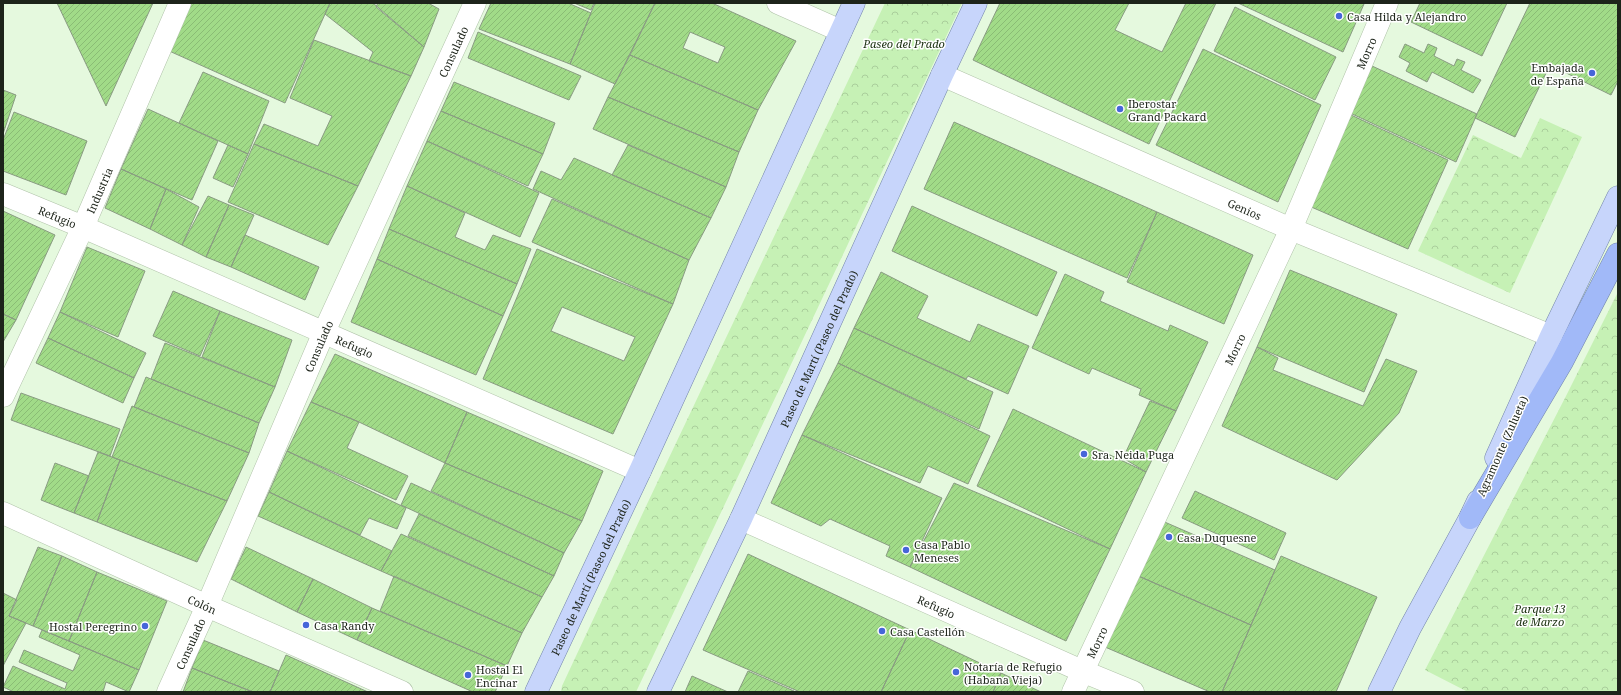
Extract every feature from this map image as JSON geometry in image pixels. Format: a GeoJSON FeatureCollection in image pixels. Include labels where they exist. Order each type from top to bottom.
{"type":"FeatureCollection","features":[{"type":"Feature","properties":{"kind":"highway"},"geometry":{"type":"LineString","coordinates":[[1470,518],[1562,362],[1618,254]]}},
{"type":"Feature","properties":{"kind":"main road","name":"Paseo de Martí (Paseo del Prado)"},"geometry":{"type":"LineString","coordinates":[[536,692],[640,471],[854,3]]}},
{"type":"Feature","properties":{"kind":"main road","name":"Paseo de Martí (Paseo del Prado)"},"geometry":{"type":"LineString","coordinates":[[658,692],[741,519],[976,3]]}},
{"type":"Feature","properties":{"kind":"main road","name":"Agramonte (Zulueta)"},"geometry":{"type":"LineString","coordinates":[[1379,692],[1410,628],[1470,518],[1551,336],[1618,197]]}},
{"type":"Feature","properties":{"kind":"street","name":"Industria"},"geometry":{"type":"LineString","coordinates":[[3,396],[83,227],[180,3]]}},
{"type":"Feature","properties":{"kind":"street","name":"Consulado"},"geometry":{"type":"LineString","coordinates":[[168,692],[207,606],[324,332],[475,3]]}},
{"type":"Feature","properties":{"kind":"street"},"geometry":{"type":"LineString","coordinates":[[778,3],[841,31]]}},
{"type":"Feature","properties":{"kind":"street","name":"Morro"},"geometry":{"type":"LineString","coordinates":[[1073,692],[1291,229],[1387,3]]}},
{"type":"Feature","properties":{"kind":"street","name":"Genios"},"geometry":{"type":"LineString","coordinates":[[942,75],[1291,229],[1551,336]]}},
{"type":"Feature","properties":{"kind":"street","name":"Refugio"},"geometry":{"type":"LineString","coordinates":[[3,194],[83,227],[640,471]]}},
{"type":"Feature","properties":{"kind":"street","name":"Colón"},"geometry":{"type":"LineString","coordinates":[[3,513],[207,606],[402,692]]}},
{"type":"Feature","properties":{"kind":"street","name":"Refugio"},"geometry":{"type":"LineString","coordinates":[[741,519],[1082,671],[1133,692]]}},
{"type":"Feature","properties":{"kind":"green space","name":"Paseo del Prado"},"geometry":{"type":"Polygon","coordinates":[[[885,3],[962,3],[636,692],[561,692],[562,686],[648,502],[885,3]]]}},
{"type":"Feature","properties":{"kind":"green space"},"geometry":{"type":"Polygon","coordinates":[[[1540,118],[1582,137],[1510,293],[1418,251],[1473,135],[1521,158],[1540,118]]]}},
{"type":"Feature","properties":{"kind":"green space","name":"Parque 13 de Marzo"},"geometry":{"type":"Polygon","coordinates":[[[1618,292],[1618,692],[1468,692],[1425,670],[1618,292]]]}},
{"type":"Feature","properties":{"kind":"building"},"geometry":{"type":"Polygon","coordinates":[[[57,3],[153,3],[106,106],[57,3]]]}},
{"type":"Feature","properties":{"kind":"building"},"geometry":{"type":"Polygon","coordinates":[[[189,3],[330,3],[285,103],[167,50],[189,3]]]}},
{"type":"Feature","properties":{"kind":"building"},"geometry":{"type":"Polygon","coordinates":[[[330,3],[373,3],[424,47],[411,76],[369,61],[373,52],[325,14],[330,3]]]}},
{"type":"Feature","properties":{"kind":"building"},"geometry":{"type":"Polygon","coordinates":[[[378,3],[428,3],[439,9],[424,47],[376,7],[378,3]]]}},
{"type":"Feature","properties":{"kind":"building"},"geometry":{"type":"Polygon","coordinates":[[[491,3],[568,3],[591,13],[570,64],[479,29],[491,3]]]}},
{"type":"Feature","properties":{"kind":"building"},"geometry":{"type":"Polygon","coordinates":[[[574,3],[594,3],[591,10],[574,3]]]}},
{"type":"Feature","properties":{"kind":"building"},"geometry":{"type":"Polygon","coordinates":[[[595,3],[655,3],[615,84],[570,64],[595,3]]]}},
{"type":"Feature","properties":{"kind":"building"},"geometry":{"type":"Polygon","coordinates":[[[655,3],[712,3],[796,41],[758,110],[630,55],[655,3]],[[690,32],[683,48],[718,63],[725,47],[690,32]]]}},
{"type":"Feature","properties":{"kind":"building","name":"Iberostar Grand Packard"},"geometry":{"type":"Polygon","coordinates":[[[1000,3],[1129,3],[1115,30],[1162,52],[1186,3],[1216,3],[1149,144],[973,60],[1000,3]]]}},
{"type":"Feature","properties":{"kind":"building"},"geometry":{"type":"Polygon","coordinates":[[[1238,3],[1361,3],[1364,4],[1343,52],[1238,3]]]}},
{"type":"Feature","properties":{"kind":"building"},"geometry":{"type":"Polygon","coordinates":[[[1420,3],[1507,3],[1482,56],[1411,22],[1420,3]]]}},
{"type":"Feature","properties":{"kind":"building","name":"Embajada de España"},"geometry":{"type":"Polygon","coordinates":[[[1530,3],[1618,3],[1618,81],[1611,95],[1550,65],[1515,137],[1475,118],[1530,3]]]}},
{"type":"Feature","properties":{"kind":"building"},"geometry":{"type":"Polygon","coordinates":[[[1235,7],[1336,57],[1315,100],[1214,51],[1235,7]]]}},
{"type":"Feature","properties":{"kind":"building"},"geometry":{"type":"Polygon","coordinates":[[[478,32],[581,76],[569,100],[468,58],[478,32]]]}},
{"type":"Feature","properties":{"kind":"building"},"geometry":{"type":"Polygon","coordinates":[[[314,40],[411,76],[358,186],[254,144],[264,124],[318,146],[332,116],[290,98],[314,40]]]}},
{"type":"Feature","properties":{"kind":"building"},"geometry":{"type":"Polygon","coordinates":[[[1405,44],[1424,53],[1428,44],[1437,48],[1434,56],[1454,66],[1457,59],[1465,62],[1461,70],[1481,80],[1473,93],[1432,72],[1427,82],[1406,71],[1410,63],[1399,57],[1405,44]]]}},
{"type":"Feature","properties":{"kind":"building"},"geometry":{"type":"Polygon","coordinates":[[[1203,49],[1321,105],[1278,202],[1156,145],[1203,49]]]}},
{"type":"Feature","properties":{"kind":"building"},"geometry":{"type":"Polygon","coordinates":[[[630,55],[758,110],[739,152],[608,97],[630,55]]]}},
{"type":"Feature","properties":{"kind":"building"},"geometry":{"type":"Polygon","coordinates":[[[1372,66],[1477,114],[1456,162],[1350,113],[1372,66]]]}},
{"type":"Feature","properties":{"kind":"building"},"geometry":{"type":"Polygon","coordinates":[[[203,72],[269,101],[248,154],[179,123],[203,72]]]}},
{"type":"Feature","properties":{"kind":"building"},"geometry":{"type":"Polygon","coordinates":[[[454,82],[555,123],[543,154],[441,111],[454,82]]]}},
{"type":"Feature","properties":{"kind":"building"},"geometry":{"type":"Polygon","coordinates":[[[3,90],[16,95],[3,134],[3,90]]]}},
{"type":"Feature","properties":{"kind":"building"},"geometry":{"type":"Polygon","coordinates":[[[608,97],[739,152],[726,187],[593,129],[608,97]]]}},
{"type":"Feature","properties":{"kind":"building"},"geometry":{"type":"Polygon","coordinates":[[[148,109],[218,141],[192,200],[121,169],[148,109]]]}},
{"type":"Feature","properties":{"kind":"building"},"geometry":{"type":"Polygon","coordinates":[[[441,111],[543,154],[528,186],[427,141],[441,111]]]}},
{"type":"Feature","properties":{"kind":"building"},"geometry":{"type":"Polygon","coordinates":[[[14,112],[87,141],[66,195],[3,171],[3,140],[14,112]]]}},
{"type":"Feature","properties":{"kind":"building"},"geometry":{"type":"Polygon","coordinates":[[[1351,115],[1448,160],[1408,249],[1309,206],[1351,115]]]}},
{"type":"Feature","properties":{"kind":"building"},"geometry":{"type":"Polygon","coordinates":[[[954,122],[1157,212],[1127,278],[924,189],[954,122]]]}},
{"type":"Feature","properties":{"kind":"building"},"geometry":{"type":"Polygon","coordinates":[[[427,141],[539,193],[520,237],[407,186],[427,141]]]}},
{"type":"Feature","properties":{"kind":"building"},"geometry":{"type":"Polygon","coordinates":[[[254,144],[358,186],[328,245],[228,202],[254,144]]]}},
{"type":"Feature","properties":{"kind":"building"},"geometry":{"type":"Polygon","coordinates":[[[228,145],[248,154],[233,187],[213,178],[228,145]]]}},
{"type":"Feature","properties":{"kind":"building"},"geometry":{"type":"Polygon","coordinates":[[[628,145],[726,187],[711,218],[612,175],[628,145]]]}},
{"type":"Feature","properties":{"kind":"building"},"geometry":{"type":"Polygon","coordinates":[[[574,158],[711,218],[689,260],[533,189],[541,171],[561,180],[574,158]]]}},
{"type":"Feature","properties":{"kind":"building"},"geometry":{"type":"Polygon","coordinates":[[[121,169],[166,189],[150,229],[105,208],[121,169]]]}},
{"type":"Feature","properties":{"kind":"building"},"geometry":{"type":"Polygon","coordinates":[[[407,186],[465,213],[455,237],[485,250],[493,235],[531,249],[517,284],[389,229],[407,186]]]}},
{"type":"Feature","properties":{"kind":"building"},"geometry":{"type":"Polygon","coordinates":[[[166,189],[199,207],[182,245],[150,229],[166,189]]]}},
{"type":"Feature","properties":{"kind":"building"},"geometry":{"type":"Polygon","coordinates":[[[208,196],[229,205],[206,257],[182,245],[208,196]]]}},
{"type":"Feature","properties":{"kind":"building"},"geometry":{"type":"Polygon","coordinates":[[[552,199],[689,260],[673,304],[532,242],[552,199]]]}},
{"type":"Feature","properties":{"kind":"building"},"geometry":{"type":"Polygon","coordinates":[[[229,205],[254,215],[231,267],[206,257],[229,205]]]}},
{"type":"Feature","properties":{"kind":"building"},"geometry":{"type":"Polygon","coordinates":[[[912,206],[1057,272],[1037,316],[892,251],[912,206]]]}},
{"type":"Feature","properties":{"kind":"building"},"geometry":{"type":"Polygon","coordinates":[[[3,211],[55,235],[16,320],[3,314],[3,211]]]}},
{"type":"Feature","properties":{"kind":"building"},"geometry":{"type":"Polygon","coordinates":[[[1157,212],[1253,255],[1224,324],[1127,282],[1157,212]]]}},
{"type":"Feature","properties":{"kind":"building"},"geometry":{"type":"Polygon","coordinates":[[[389,229],[517,284],[503,316],[377,259],[389,229]]]}},
{"type":"Feature","properties":{"kind":"building"},"geometry":{"type":"Polygon","coordinates":[[[245,235],[319,267],[305,300],[231,267],[245,235]]]}},
{"type":"Feature","properties":{"kind":"building"},"geometry":{"type":"Polygon","coordinates":[[[87,247],[145,271],[118,337],[60,312],[87,247]]]}},
{"type":"Feature","properties":{"kind":"building"},"geometry":{"type":"Polygon","coordinates":[[[537,249],[673,304],[613,434],[483,379],[537,249]],[[562,307],[551,331],[624,361],[635,337],[562,307]]]}},
{"type":"Feature","properties":{"kind":"building"},"geometry":{"type":"Polygon","coordinates":[[[377,259],[503,316],[476,375],[351,322],[377,259]]]}},
{"type":"Feature","properties":{"kind":"building"},"geometry":{"type":"Polygon","coordinates":[[[1290,270],[1397,314],[1364,392],[1257,347],[1290,270]]]}},
{"type":"Feature","properties":{"kind":"building"},"geometry":{"type":"Polygon","coordinates":[[[881,272],[928,296],[917,318],[970,342],[978,324],[1029,346],[1008,394],[968,376],[966,379],[854,328],[881,272]]]}},
{"type":"Feature","properties":{"kind":"building"},"geometry":{"type":"Polygon","coordinates":[[[1065,274],[1104,292],[1100,301],[1168,331],[1170,325],[1208,342],[1176,411],[1139,395],[1141,389],[1092,368],[1089,374],[1032,348],[1065,274]]]}},
{"type":"Feature","properties":{"kind":"building"},"geometry":{"type":"Polygon","coordinates":[[[173,291],[220,311],[200,356],[153,336],[173,291]]]}},
{"type":"Feature","properties":{"kind":"building"},"geometry":{"type":"Polygon","coordinates":[[[220,311],[292,340],[275,387],[202,357],[220,311]]]}},
{"type":"Feature","properties":{"kind":"building"},"geometry":{"type":"Polygon","coordinates":[[[60,312],[146,353],[134,378],[48,338],[60,312]]]}},
{"type":"Feature","properties":{"kind":"building"},"geometry":{"type":"Polygon","coordinates":[[[3,314],[16,320],[3,342],[3,314]]]}},
{"type":"Feature","properties":{"kind":"building"},"geometry":{"type":"Polygon","coordinates":[[[854,328],[993,392],[979,429],[838,363],[854,328]]]}},
{"type":"Feature","properties":{"kind":"building"},"geometry":{"type":"Polygon","coordinates":[[[48,338],[134,378],[123,403],[36,363],[48,338]]]}},
{"type":"Feature","properties":{"kind":"building"},"geometry":{"type":"Polygon","coordinates":[[[165,343],[275,387],[259,423],[151,379],[165,343]]]}},
{"type":"Feature","properties":{"kind":"building"},"geometry":{"type":"Polygon","coordinates":[[[1257,347],[1278,358],[1273,370],[1363,406],[1386,359],[1417,371],[1399,413],[1337,480],[1222,426],[1257,347]]]}},
{"type":"Feature","properties":{"kind":"building"},"geometry":{"type":"Polygon","coordinates":[[[335,354],[467,412],[445,463],[359,422],[311,402],[335,354]]]}},
{"type":"Feature","properties":{"kind":"building"},"geometry":{"type":"Polygon","coordinates":[[[838,363],[990,436],[968,484],[928,466],[920,483],[802,435],[838,363]]]}},
{"type":"Feature","properties":{"kind":"building"},"geometry":{"type":"Polygon","coordinates":[[[146,377],[259,423],[249,453],[134,407],[146,377]]]}},
{"type":"Feature","properties":{"kind":"building"},"geometry":{"type":"Polygon","coordinates":[[[21,393],[120,429],[110,456],[11,420],[21,393]]]}},
{"type":"Feature","properties":{"kind":"building"},"geometry":{"type":"Polygon","coordinates":[[[1150,401],[1176,411],[1146,472],[1123,458],[1150,401]]]}},
{"type":"Feature","properties":{"kind":"building"},"geometry":{"type":"Polygon","coordinates":[[[311,402],[359,422],[347,448],[408,476],[396,500],[287,451],[311,402]]]}},
{"type":"Feature","properties":{"kind":"building"},"geometry":{"type":"Polygon","coordinates":[[[132,406],[249,453],[227,501],[112,457],[132,406]]]}},
{"type":"Feature","properties":{"kind":"building"},"geometry":{"type":"Polygon","coordinates":[[[1013,409],[1146,472],[1110,549],[977,486],[1013,409]]]}},
{"type":"Feature","properties":{"kind":"building"},"geometry":{"type":"Polygon","coordinates":[[[467,412],[603,471],[582,521],[445,463],[467,412]]]}},
{"type":"Feature","properties":{"kind":"building"},"geometry":{"type":"Polygon","coordinates":[[[802,435],[942,498],[910,567],[886,556],[890,546],[830,519],[821,526],[771,503],[802,435]]]}},
{"type":"Feature","properties":{"kind":"building"},"geometry":{"type":"Polygon","coordinates":[[[287,451],[406,508],[397,529],[369,518],[360,535],[269,492],[287,451]]]}},
{"type":"Feature","properties":{"kind":"building"},"geometry":{"type":"Polygon","coordinates":[[[98,452],[120,460],[97,522],[74,513],[98,452]]]}},
{"type":"Feature","properties":{"kind":"building"},"geometry":{"type":"Polygon","coordinates":[[[120,460],[227,501],[197,562],[97,522],[120,460]]]}},
{"type":"Feature","properties":{"kind":"building"},"geometry":{"type":"Polygon","coordinates":[[[55,463],[89,476],[74,513],[41,500],[55,463]]]}},
{"type":"Feature","properties":{"kind":"building"},"geometry":{"type":"Polygon","coordinates":[[[445,463],[582,521],[564,553],[431,491],[445,463]]]}},
{"type":"Feature","properties":{"kind":"building"},"geometry":{"type":"Polygon","coordinates":[[[411,483],[564,553],[554,576],[401,505],[411,483]]]}},
{"type":"Feature","properties":{"kind":"building"},"geometry":{"type":"Polygon","coordinates":[[[954,483],[1110,549],[1066,641],[910,567],[954,483]]]}},
{"type":"Feature","properties":{"kind":"building"},"geometry":{"type":"Polygon","coordinates":[[[1195,491],[1286,533],[1274,560],[1182,518],[1195,491]]]}},
{"type":"Feature","properties":{"kind":"building"},"geometry":{"type":"Polygon","coordinates":[[[269,492],[392,551],[381,571],[258,516],[269,492]]]}},
{"type":"Feature","properties":{"kind":"building"},"geometry":{"type":"Polygon","coordinates":[[[419,514],[554,576],[542,597],[408,536],[419,514]]]}},
{"type":"Feature","properties":{"kind":"building"},"geometry":{"type":"Polygon","coordinates":[[[1160,520],[1275,570],[1251,625],[1136,575],[1160,520]]]}},
{"type":"Feature","properties":{"kind":"building"},"geometry":{"type":"Polygon","coordinates":[[[401,534],[542,597],[522,633],[381,571],[401,534]]]}},
{"type":"Feature","properties":{"kind":"building"},"geometry":{"type":"Polygon","coordinates":[[[38,547],[62,556],[33,626],[9,616],[38,547]]]}},
{"type":"Feature","properties":{"kind":"building"},"geometry":{"type":"Polygon","coordinates":[[[246,547],[313,579],[297,612],[231,579],[246,547]]]}},
{"type":"Feature","properties":{"kind":"building"},"geometry":{"type":"Polygon","coordinates":[[[748,554],[910,630],[881,692],[800,692],[703,650],[748,554]]]}},
{"type":"Feature","properties":{"kind":"building"},"geometry":{"type":"Polygon","coordinates":[[[62,556],[97,572],[69,641],[33,626],[62,556]]]}},
{"type":"Feature","properties":{"kind":"building"},"geometry":{"type":"Polygon","coordinates":[[[1281,556],[1377,597],[1336,692],[1222,692],[1281,556]]]}},
{"type":"Feature","properties":{"kind":"building"},"geometry":{"type":"Polygon","coordinates":[[[97,572],[167,601],[139,670],[69,641],[97,572]]]}},
{"type":"Feature","properties":{"kind":"building"},"geometry":{"type":"Polygon","coordinates":[[[1136,575],[1251,625],[1222,692],[1210,692],[1105,647],[1136,575]]]}},
{"type":"Feature","properties":{"kind":"building"},"geometry":{"type":"Polygon","coordinates":[[[394,576],[522,633],[507,666],[380,611],[394,576]]]}},
{"type":"Feature","properties":{"kind":"building"},"geometry":{"type":"Polygon","coordinates":[[[313,579],[372,608],[357,640],[297,612],[313,579]]]}},
{"type":"Feature","properties":{"kind":"building"},"geometry":{"type":"Polygon","coordinates":[[[3,593],[17,600],[9,616],[26,623],[3,666],[3,593]]]}},
{"type":"Feature","properties":{"kind":"building"},"geometry":{"type":"Polygon","coordinates":[[[372,608],[507,666],[495,692],[473,692],[357,640],[372,608]]]}},
{"type":"Feature","properties":{"kind":"building"},"geometry":{"type":"Polygon","coordinates":[[[42,630],[139,670],[129,692],[106,682],[103,692],[14,692],[3,687],[13,666],[65,689],[67,683],[19,662],[24,650],[73,671],[80,655],[39,637],[42,630]]]}},
{"type":"Feature","properties":{"kind":"building"},"geometry":{"type":"Polygon","coordinates":[[[910,630],[1001,673],[993,692],[881,692],[910,630]]]}},
{"type":"Feature","properties":{"kind":"building"},"geometry":{"type":"Polygon","coordinates":[[[203,640],[279,671],[270,692],[253,692],[192,668],[203,640]]]}},
{"type":"Feature","properties":{"kind":"building"},"geometry":{"type":"Polygon","coordinates":[[[286,655],[368,692],[270,692],[286,655]]]}},
{"type":"Feature","properties":{"kind":"building"},"geometry":{"type":"Polygon","coordinates":[[[192,668],[253,692],[183,692],[192,668]]]}},
{"type":"Feature","properties":{"kind":"building"},"geometry":{"type":"Polygon","coordinates":[[[748,671],[794,691],[738,692],[748,671]]]}},
{"type":"Feature","properties":{"kind":"building"},"geometry":{"type":"Polygon","coordinates":[[[1001,673],[1041,692],[993,692],[1001,673]]]}},
{"type":"Feature","properties":{"kind":"building"},"geometry":{"type":"Polygon","coordinates":[[[692,676],[728,692],[685,692],[692,676]]]}},
{"type":"Feature","properties":{"kind":"place","name":"Casa Hilda y Alejandro"},"geometry":{"type":"Point","coordinates":[1339,16]}},
{"type":"Feature","properties":{"kind":"place","name":"Embajada de España"},"geometry":{"type":"Point","coordinates":[1592,73]}},
{"type":"Feature","properties":{"kind":"place","name":"Iberostar Grand Packard"},"geometry":{"type":"Point","coordinates":[1120,109]}},
{"type":"Feature","properties":{"kind":"place","name":"Sra. Neida Puga"},"geometry":{"type":"Point","coordinates":[1084,454]}},
{"type":"Feature","properties":{"kind":"place","name":"Casa Duquesne"},"geometry":{"type":"Point","coordinates":[1169,537]}},
{"type":"Feature","properties":{"kind":"place","name":"Casa Pablo Meneses"},"geometry":{"type":"Point","coordinates":[906,550]}},
{"type":"Feature","properties":{"kind":"place","name":"Casa Randy"},"geometry":{"type":"Point","coordinates":[306,625]}},
{"type":"Feature","properties":{"kind":"place","name":"Hostal Peregrino"},"geometry":{"type":"Point","coordinates":[145,626]}},
{"type":"Feature","properties":{"kind":"place","name":"Casa Castellón"},"geometry":{"type":"Point","coordinates":[882,631]}},
{"type":"Feature","properties":{"kind":"place","name":"Notaría de Refugio (Habana Vieja)"},"geometry":{"type":"Point","coordinates":[956,672]}},
{"type":"Feature","properties":{"kind":"place","name":"Hostal El Encinar"},"geometry":{"type":"Point","coordinates":[468,675]}}]}
